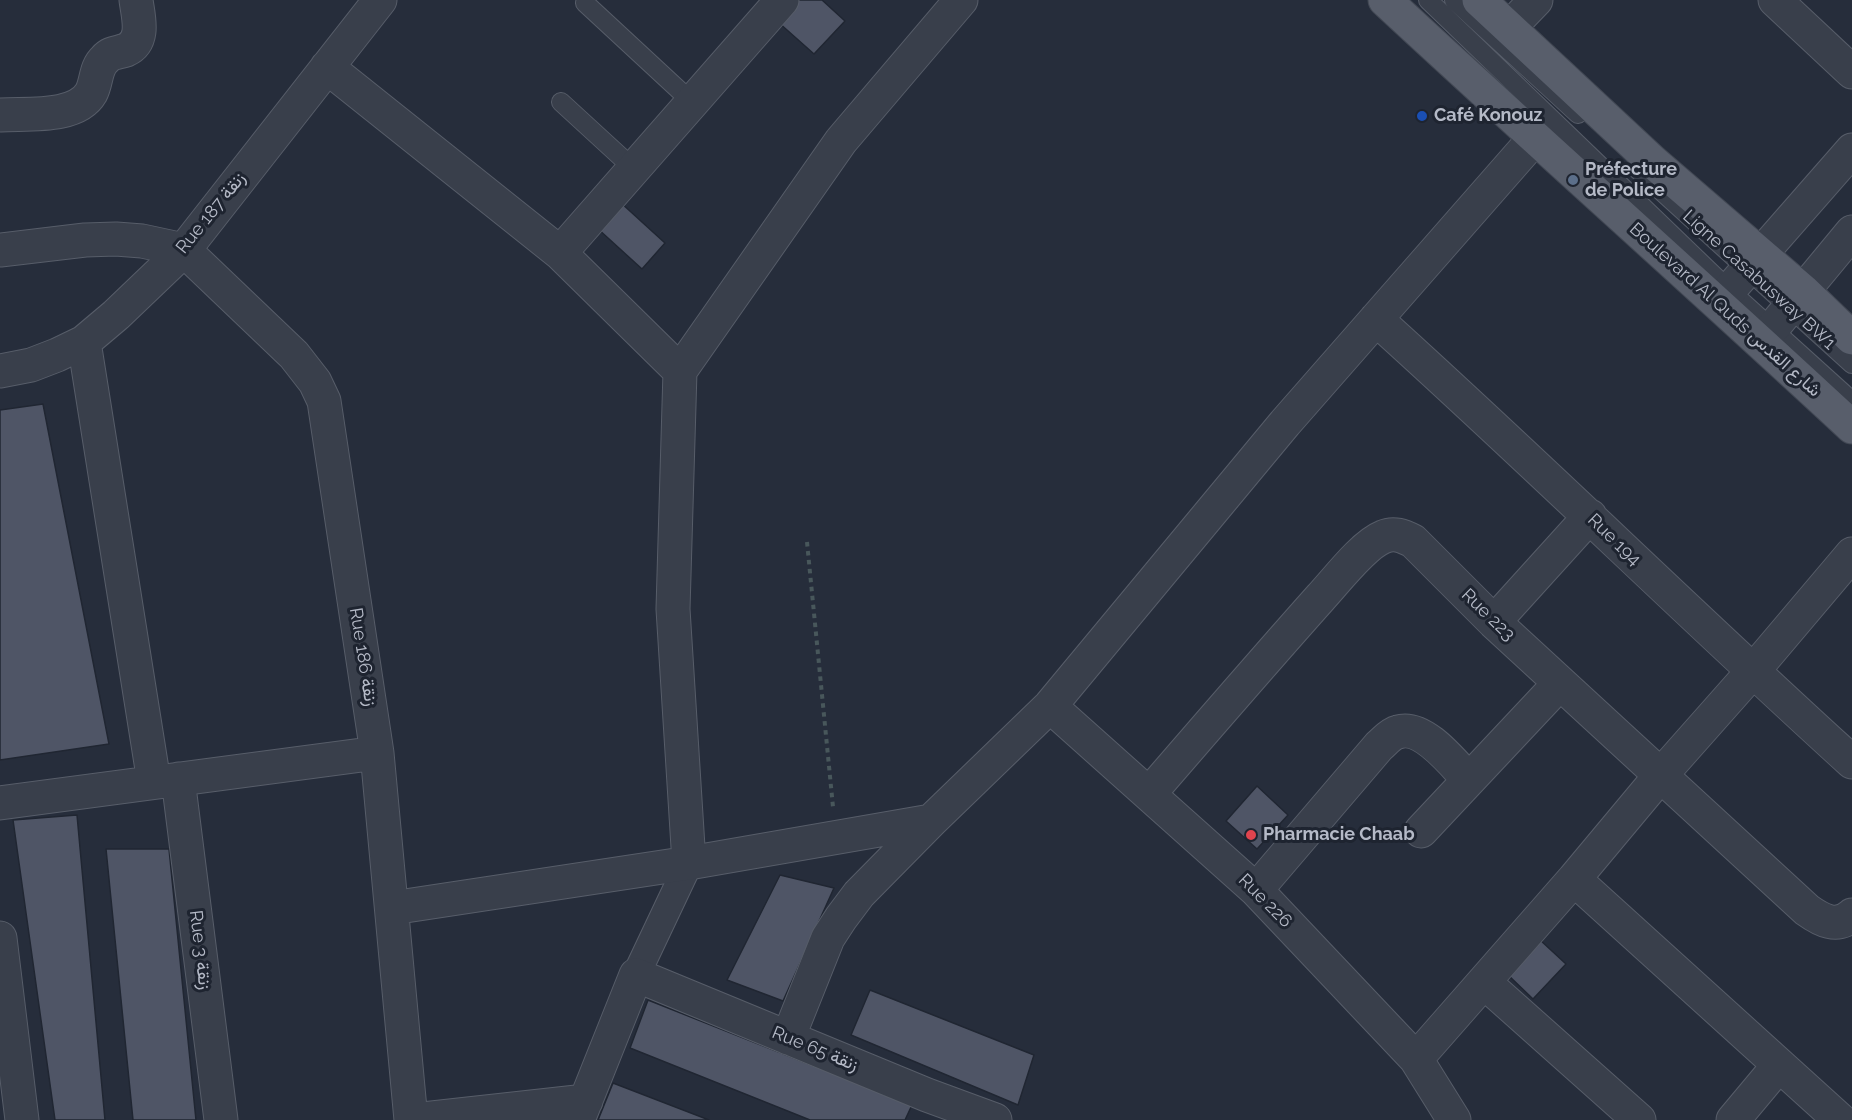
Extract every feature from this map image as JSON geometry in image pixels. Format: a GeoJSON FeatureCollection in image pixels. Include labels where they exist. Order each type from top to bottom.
{"type":"FeatureCollection","features":[{"type":"Feature","properties":{"kind":"main road","name":"Boulevard Al Quds شارع القدس"},"geometry":{"type":"LineString","coordinates":[[1385,0],[1534,139],[1739,280],[1782,318],[1852,427]]}},
{"type":"Feature","properties":{"kind":"main road","name":"Boulevard Al Quds شارع القدس"},"geometry":{"type":"LineString","coordinates":[[1479,0],[1653,162],[1739,280],[1782,318],[1852,338]]}},
{"type":"Feature","properties":{"kind":"street","name":"Rue 187 زنقة"},"geometry":{"type":"LineString","coordinates":[[0,371],[31,365],[84,342],[184,250],[380,0]]}},
{"type":"Feature","properties":{"kind":"street"},"geometry":{"type":"LineString","coordinates":[[412,1120],[582,1111],[636,975],[689,863],[673,609],[680,370],[841,141],[961,0]]}},
{"type":"Feature","properties":{"kind":"street"},"geometry":{"type":"LineString","coordinates":[[1509,28],[1536,0]]}},
{"type":"Feature","properties":{"kind":"street"},"geometry":{"type":"LineString","coordinates":[[1775,0],[1852,72]]}},
{"type":"Feature","properties":{"kind":"street"},"geometry":{"type":"LineString","coordinates":[[560,253],[693,103],[772,3]]}},
{"type":"Feature","properties":{"kind":"street"},"geometry":{"type":"LineString","coordinates":[[0,115],[54,112],[78,105],[92,92],[99,66],[103,60],[109,55],[127,50],[138,38],[137,13]]}},
{"type":"Feature","properties":{"kind":"street"},"geometry":{"type":"LineString","coordinates":[[327,67],[560,253],[680,370]]}},
{"type":"Feature","properties":{"kind":"street"},"geometry":{"type":"LineString","coordinates":[[788,1038],[828,938],[859,894],[1050,706],[1285,423],[1534,139]]}},
{"type":"Feature","properties":{"kind":"street"},"geometry":{"type":"LineString","coordinates":[[1739,280],[1852,150]]}},
{"type":"Feature","properties":{"kind":"street"},"geometry":{"type":"LineString","coordinates":[[1782,318],[1852,232]]}},
{"type":"Feature","properties":{"kind":"street"},"geometry":{"type":"LineString","coordinates":[[0,250],[85,240],[116,239],[142,241],[184,250]]}},
{"type":"Feature","properties":{"kind":"street","name":"Rue 186 زنقة"},"geometry":{"type":"LineString","coordinates":[[184,250],[294,355],[315,382],[324,401],[377,753],[412,1120]]}},
{"type":"Feature","properties":{"kind":"street","name":"Rue 194"},"geometry":{"type":"LineString","coordinates":[[1376,318],[1494,425],[1753,672],[1852,762]]}},
{"type":"Feature","properties":{"kind":"street","name":"Rue 3 زنقة"},"geometry":{"type":"LineString","coordinates":[[84,342],[166,781],[222,1120]]}},
{"type":"Feature","properties":{"kind":"street"},"geometry":{"type":"LineString","coordinates":[[1494,622],[1590,516]]}},
{"type":"Feature","properties":{"kind":"street","name":"Rue 223"},"geometry":{"type":"LineString","coordinates":[[1149,794],[1353,562],[1383,537],[1391,534],[1402,535],[1413,541],[1494,622],[1807,910],[1823,921],[1839,922],[1852,915]]}},
{"type":"Feature","properties":{"kind":"street"},"geometry":{"type":"LineString","coordinates":[[1416,1059],[1574,879],[1659,776],[1753,672],[1852,554]]}},
{"type":"Feature","properties":{"kind":"street"},"geometry":{"type":"LineString","coordinates":[[1421,831],[1560,683]]}},
{"type":"Feature","properties":{"kind":"street","name":"Rue 226"},"geometry":{"type":"LineString","coordinates":[[1050,706],[1256,890],[1416,1059],[1454,1120]]}},
{"type":"Feature","properties":{"kind":"street"},"geometry":{"type":"LineString","coordinates":[[1256,890],[1379,746],[1392,734],[1399,731],[1415,732],[1434,745],[1468,779]]}},
{"type":"Feature","properties":{"kind":"street"},"geometry":{"type":"LineString","coordinates":[[0,803],[377,753]]}},
{"type":"Feature","properties":{"kind":"street"},"geometry":{"type":"LineString","coordinates":[[392,908],[689,863],[931,821]]}},
{"type":"Feature","properties":{"kind":"street"},"geometry":{"type":"LineString","coordinates":[[1574,879],[1840,1120]]}},
{"type":"Feature","properties":{"kind":"street"},"geometry":{"type":"LineString","coordinates":[[0,938],[22,1120]]}},
{"type":"Feature","properties":{"kind":"street","name":"Rue 65 زنقة"},"geometry":{"type":"LineString","coordinates":[[636,975],[788,1038],[922,1108],[995,1120]]}},
{"type":"Feature","properties":{"kind":"street"},"geometry":{"type":"LineString","coordinates":[[1484,982],[1639,1120]]}},
{"type":"Feature","properties":{"kind":"street"},"geometry":{"type":"LineString","coordinates":[[1733,1120],[1779,1065]]}},
{"type":"Feature","properties":{"kind":"lane","name":"Ligne Casabusway BW1"},"geometry":{"type":"LineString","coordinates":[[1428,0],[1739,280]]}},
{"type":"Feature","properties":{"kind":"lane","name":"Ligne Casabusway BW1"},"geometry":{"type":"LineString","coordinates":[[1454,0],[1739,280]]}},
{"type":"Feature","properties":{"kind":"lane"},"geometry":{"type":"LineString","coordinates":[[585,3],[693,103]]}},
{"type":"Feature","properties":{"kind":"lane"},"geometry":{"type":"LineString","coordinates":[[561,102],[634,169]]}},
{"type":"Feature","properties":{"kind":"lane","name":"Ligne Casabusway BW1"},"geometry":{"type":"LineString","coordinates":[[1782,318],[1852,364]]}},
{"type":"Feature","properties":{"kind":"lane","name":"Ligne Casabusway BW1"},"geometry":{"type":"LineString","coordinates":[[1782,318],[1852,401]]}},
{"type":"Feature","properties":{"kind":"path"},"geometry":{"type":"LineString","coordinates":[[807,542],[836,837]]}},
{"type":"Feature","properties":{"kind":"building"},"geometry":{"type":"Polygon","coordinates":[[[798,0],[822,0],[845,21],[814,54],[778,22],[798,0]]]}},
{"type":"Feature","properties":{"kind":"building"},"geometry":{"type":"Polygon","coordinates":[[[620,202],[665,243],[642,269],[597,228],[620,202]]]}},
{"type":"Feature","properties":{"kind":"building"},"geometry":{"type":"Polygon","coordinates":[[[43,404],[109,744],[0,760],[0,410],[43,404]]]}},
{"type":"Feature","properties":{"kind":"building"},"geometry":{"type":"Polygon","coordinates":[[[1257,786],[1288,815],[1257,849],[1226,821],[1257,786]]]}},
{"type":"Feature","properties":{"kind":"building"},"geometry":{"type":"Polygon","coordinates":[[[77,815],[105,1120],[55,1120],[13,820],[77,815]]]}},
{"type":"Feature","properties":{"kind":"building"},"geometry":{"type":"Polygon","coordinates":[[[106,849],[169,849],[196,1120],[133,1120],[106,849]]]}},
{"type":"Feature","properties":{"kind":"building"},"geometry":{"type":"Polygon","coordinates":[[[780,875],[834,888],[783,1001],[727,980],[780,875]]]}},
{"type":"Feature","properties":{"kind":"building"},"geometry":{"type":"Polygon","coordinates":[[[1539,939],[1566,964],[1533,999],[1507,974],[1539,939]]]}},
{"type":"Feature","properties":{"kind":"building"},"geometry":{"type":"Polygon","coordinates":[[[870,990],[1034,1055],[1018,1105],[851,1035],[870,990]]]}},
{"type":"Feature","properties":{"kind":"building"},"geometry":{"type":"Polygon","coordinates":[[[648,1000],[912,1105],[905,1120],[810,1120],[630,1048],[648,1000]]]}},
{"type":"Feature","properties":{"kind":"building"},"geometry":{"type":"Polygon","coordinates":[[[613,1083],[709,1120],[598,1120],[613,1083]]]}},
{"type":"Feature","properties":{"kind":"place","name":"Café Konouz"},"geometry":{"type":"Point","coordinates":[1422,116]}},
{"type":"Feature","properties":{"kind":"place","name":"Préfecture de Police"},"geometry":{"type":"Point","coordinates":[1573,180]}},
{"type":"Feature","properties":{"kind":"place","name":"Pharmacie Chaab"},"geometry":{"type":"Point","coordinates":[1251,835]}}]}
